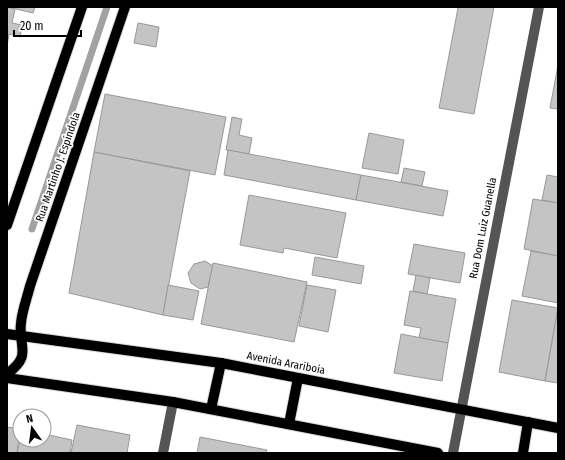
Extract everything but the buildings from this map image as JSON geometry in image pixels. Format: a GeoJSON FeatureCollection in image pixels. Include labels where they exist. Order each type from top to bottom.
{"type":"FeatureCollection","features":[{"type":"Feature","properties":{"kind":"main road"},"geometry":{"type":"LineString","coordinates":[[7,225],[82,7]]}},
{"type":"Feature","properties":{"kind":"main road","name":"Rua Martinho J. Espíndola"},"geometry":{"type":"LineString","coordinates":[[7,374],[19,362],[23,354],[20,324],[30,286],[125,7]]}},
{"type":"Feature","properties":{"kind":"main road","name":"Avenida Arariboia"},"geometry":{"type":"LineString","coordinates":[[7,334],[221,363],[558,428]]}},
{"type":"Feature","properties":{"kind":"main road"},"geometry":{"type":"LineString","coordinates":[[211,409],[221,363]]}},
{"type":"Feature","properties":{"kind":"main road"},"geometry":{"type":"LineString","coordinates":[[7,378],[173,402],[438,453]]}},
{"type":"Feature","properties":{"kind":"main road"},"geometry":{"type":"LineString","coordinates":[[289,424],[298,378]]}},
{"type":"Feature","properties":{"kind":"main road"},"geometry":{"type":"LineString","coordinates":[[524,453],[528,422]]}},
{"type":"Feature","properties":{"kind":"street","name":"Rua Dom Luiz Guanella"},"geometry":{"type":"LineString","coordinates":[[453,453],[460,409],[539,7]]}},
{"type":"Feature","properties":{"kind":"street"},"geometry":{"type":"LineString","coordinates":[[163,453],[173,402]]}},
{"type":"Feature","properties":{"kind":"waterway"},"geometry":{"type":"LineString","coordinates":[[32,229],[107,7]]}}]}
